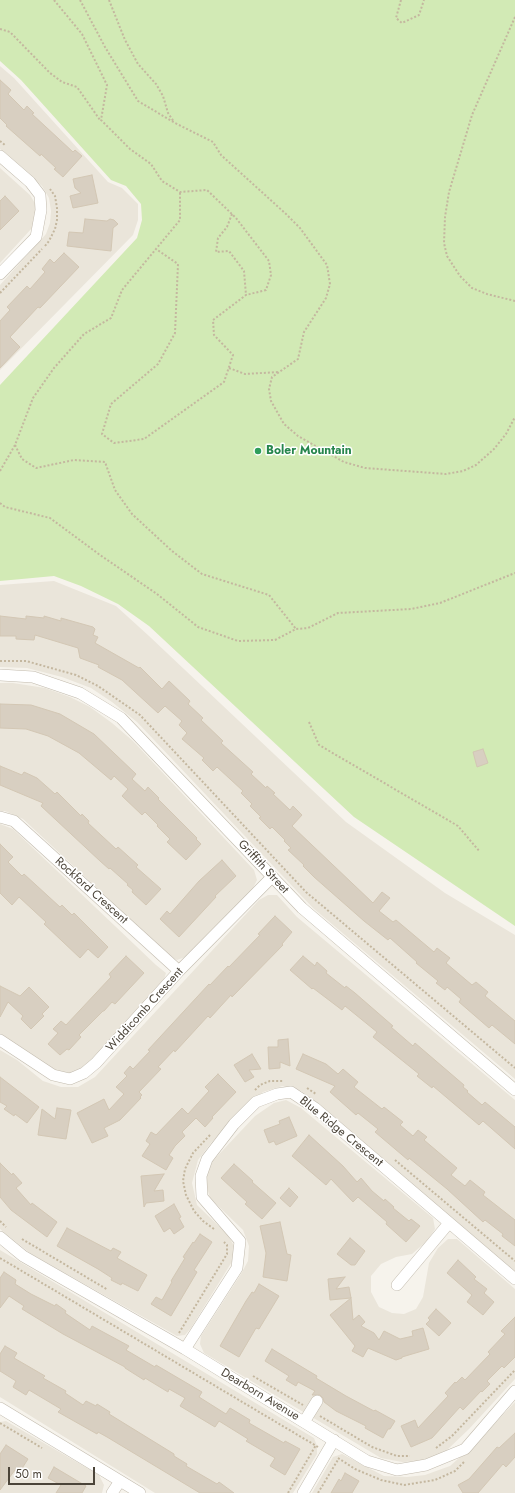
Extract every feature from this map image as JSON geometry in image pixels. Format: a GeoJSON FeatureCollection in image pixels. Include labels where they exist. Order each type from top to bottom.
{"type":"FeatureCollection","features":[{"type":"Feature","properties":{"kind":"street"},"geometry":{"type":"LineString","coordinates":[[0,156],[30,182],[40,195],[41,210],[36,237],[0,274]]}},
{"type":"Feature","properties":{"kind":"street","name":"Griffith Street"},"geometry":{"type":"LineString","coordinates":[[0,675],[33,677],[80,693],[121,718],[302,908],[515,1090]]}},
{"type":"Feature","properties":{"kind":"street","name":"Rockford Crescent"},"geometry":{"type":"LineString","coordinates":[[0,817],[14,821],[180,971]]}},
{"type":"Feature","properties":{"kind":"street","name":"Widdicomb Crescent"},"geometry":{"type":"LineString","coordinates":[[0,1040],[53,1075],[70,1079],[84,1073],[96,1063],[180,971],[272,877]]}},
{"type":"Feature","properties":{"kind":"street","name":"Blue Ridge Crescent"},"geometry":{"type":"LineString","coordinates":[[188,1344],[237,1268],[240,1241],[202,1197],[202,1176],[207,1159],[234,1124],[256,1102],[277,1094],[291,1092],[315,1108],[515,1279]]}},
{"type":"Feature","properties":{"kind":"street"},"geometry":{"type":"LineString","coordinates":[[397,1285],[449,1223]]}},
{"type":"Feature","properties":{"kind":"street","name":"Dearborn Avenue"},"geometry":{"type":"LineString","coordinates":[[0,1237],[23,1256],[188,1344],[304,1422],[367,1461],[397,1470],[426,1465],[465,1449],[515,1391]]}},
{"type":"Feature","properties":{"kind":"street"},"geometry":{"type":"LineString","coordinates":[[304,1422],[314,1406]]}},
{"type":"Feature","properties":{"kind":"street"},"geometry":{"type":"LineString","coordinates":[[0,1408],[140,1493]]}},
{"type":"Feature","properties":{"kind":"street"},"geometry":{"type":"LineString","coordinates":[[303,1493],[334,1440]]}},
{"type":"Feature","properties":{"kind":"street"},"geometry":{"type":"LineString","coordinates":[[112,1493],[120,1480]]}},
{"type":"Feature","properties":{"kind":"path"},"geometry":{"type":"LineString","coordinates":[[54,0],[82,34],[108,85],[101,120]]}},
{"type":"Feature","properties":{"kind":"path"},"geometry":{"type":"LineString","coordinates":[[80,0],[138,101],[175,123],[213,142],[221,155],[300,228],[327,265],[330,284],[326,298],[304,332],[298,359],[272,377],[269,389],[271,400],[284,424],[298,436],[344,462],[365,468],[446,474],[463,471],[476,465],[494,449],[506,434],[515,417]]}},
{"type":"Feature","properties":{"kind":"path"},"geometry":{"type":"LineString","coordinates":[[108,0],[125,40],[138,64],[156,84],[163,96],[168,113],[175,123]]}},
{"type":"Feature","properties":{"kind":"path"},"geometry":{"type":"LineString","coordinates":[[400,0],[396,18],[402,23],[419,15],[424,0]]}},
{"type":"Feature","properties":{"kind":"path"},"geometry":{"type":"LineString","coordinates":[[515,17],[472,115],[449,192],[444,236],[447,256],[460,276],[472,288],[486,294],[515,301]]}},
{"type":"Feature","properties":{"kind":"path"},"geometry":{"type":"LineString","coordinates":[[0,29],[10,32],[62,82],[77,87],[101,120],[130,149],[151,164],[162,181],[180,192],[207,190],[232,214],[269,261],[271,275],[266,290],[246,295],[213,320],[214,335],[233,354],[224,382],[144,439],[114,443],[102,434],[112,404],[158,364],[175,333],[178,264],[156,249]]}},
{"type":"Feature","properties":{"kind":"path"},"geometry":{"type":"LineString","coordinates":[[0,471],[16,445],[33,398],[84,334],[111,318],[122,290],[180,220],[180,192]]}},
{"type":"Feature","properties":{"kind":"path"},"geometry":{"type":"LineString","coordinates":[[232,214],[228,227],[218,238],[216,252],[229,251],[244,271],[246,295]]}},
{"type":"Feature","properties":{"kind":"path"},"geometry":{"type":"LineString","coordinates":[[229,368],[245,374],[280,372]]}},
{"type":"Feature","properties":{"kind":"path"},"geometry":{"type":"LineString","coordinates":[[16,445],[22,459],[36,468],[74,460],[105,462],[115,490],[132,514],[172,551],[202,574],[269,595],[296,630]]}},
{"type":"Feature","properties":{"kind":"path"},"geometry":{"type":"LineString","coordinates":[[0,503],[5,507],[50,518],[100,555],[157,594],[198,627],[238,640],[275,640],[296,630],[308,628],[338,613],[411,609],[440,603],[515,573]]}},
{"type":"Feature","properties":{"kind":"path"},"geometry":{"type":"LineString","coordinates":[[0,661],[26,661],[76,675],[98,686],[140,715],[306,892],[515,1068]]}},
{"type":"Feature","properties":{"kind":"path"},"geometry":{"type":"LineString","coordinates":[[309,722],[320,744],[458,826],[480,852]]}},
{"type":"Feature","properties":{"kind":"path"},"geometry":{"type":"LineString","coordinates":[[250,1093],[260,1085],[270,1081],[287,1080]]}},
{"type":"Feature","properties":{"kind":"path"},"geometry":{"type":"LineString","coordinates":[[304,1086],[320,1097]]}},
{"type":"Feature","properties":{"kind":"path"},"geometry":{"type":"LineString","coordinates":[[214,1131],[193,1153],[185,1169],[184,1181],[186,1195],[194,1211],[203,1221],[216,1231]]}},
{"type":"Feature","properties":{"kind":"path"},"geometry":{"type":"LineString","coordinates":[[393,1158],[515,1261]]}},
{"type":"Feature","properties":{"kind":"path"},"geometry":{"type":"LineString","coordinates":[[0,1221],[9,1230]]}},
{"type":"Feature","properties":{"kind":"path"},"geometry":{"type":"LineString","coordinates":[[22,1239],[111,1292]]}},
{"type":"Feature","properties":{"kind":"path"},"geometry":{"type":"LineString","coordinates":[[188,1344],[176,1338],[227,1254],[227,1245],[223,1240]]}},
{"type":"Feature","properties":{"kind":"path"},"geometry":{"type":"LineString","coordinates":[[430,1451],[452,1436],[515,1370]]}},
{"type":"Feature","properties":{"kind":"path"},"geometry":{"type":"LineString","coordinates":[[251,1375],[314,1406],[372,1447],[397,1456],[412,1456]]}},
{"type":"Feature","properties":{"kind":"path"},"geometry":{"type":"LineString","coordinates":[[0,1423],[46,1450]]}},
{"type":"Feature","properties":{"kind":"path"},"geometry":{"type":"LineString","coordinates":[[288,1493],[323,1434]]}},
{"type":"Feature","properties":{"kind":"path"},"geometry":{"type":"LineString","coordinates":[[318,1493],[339,1458]]}},
{"type":"Feature","properties":{"kind":"shaded area"},"geometry":{"type":"Polygon","coordinates":[[[0,66],[14,78],[108,182],[122,188],[138,204],[138,220],[133,235],[0,370],[0,285],[46,234],[50,223],[51,211],[49,198],[42,186],[0,149],[0,66]]]}},
{"type":"Feature","properties":{"kind":"shaded area"},"geometry":{"type":"Polygon","coordinates":[[[0,168],[30,195],[36,205],[36,217],[32,228],[0,263],[0,168]]]}},
{"type":"Feature","properties":{"kind":"shaded area"},"geometry":{"type":"Polygon","coordinates":[[[54,581],[116,606],[346,822],[445,893],[515,935],[515,1079],[313,908],[137,722],[112,702],[91,688],[62,677],[27,668],[0,667],[0,585],[54,581]]]}},
{"type":"Feature","properties":{"kind":"shaded area"},"geometry":{"type":"Polygon","coordinates":[[[0,683],[13,683],[45,688],[70,697],[90,707],[112,723],[133,741],[254,870],[257,880],[252,890],[188,956],[177,960],[171,957],[23,819],[5,811],[0,811],[0,683]]]}},
{"type":"Feature","properties":{"kind":"shaded area"},"geometry":{"type":"Polygon","coordinates":[[[0,824],[13,829],[166,973],[163,983],[87,1065],[71,1074],[60,1073],[0,1034],[0,824]]]}},
{"type":"Feature","properties":{"kind":"shaded area"},"geometry":{"type":"Polygon","coordinates":[[[268,895],[277,895],[297,917],[515,1100],[515,1271],[301,1091],[282,1086],[263,1092],[211,1143],[198,1160],[192,1183],[197,1205],[228,1235],[234,1246],[233,1260],[191,1328],[185,1335],[177,1336],[31,1254],[0,1229],[0,1050],[17,1060],[43,1081],[61,1087],[78,1087],[95,1077],[259,900],[268,895]]]}},
{"type":"Feature","properties":{"kind":"shaded area"},"geometry":{"type":"Polygon","coordinates":[[[286,1100],[301,1108],[433,1218],[435,1229],[427,1241],[412,1254],[396,1257],[381,1264],[371,1276],[371,1292],[379,1307],[392,1313],[404,1314],[416,1309],[423,1297],[429,1263],[438,1248],[448,1239],[457,1239],[515,1289],[515,1379],[469,1429],[446,1451],[423,1461],[402,1462],[381,1458],[204,1353],[200,1344],[201,1336],[248,1261],[249,1246],[243,1230],[210,1198],[205,1181],[208,1166],[255,1116],[274,1103],[286,1100]]]}},
{"type":"Feature","properties":{"kind":"shaded area"},"geometry":{"type":"Polygon","coordinates":[[[0,1250],[314,1438],[317,1446],[317,1454],[293,1493],[155,1493],[0,1397],[0,1250]]]}},
{"type":"Feature","properties":{"kind":"shaded area"},"geometry":{"type":"Polygon","coordinates":[[[515,1402],[515,1493],[312,1493],[333,1457],[342,1454],[384,1476],[407,1477],[425,1475],[450,1466],[477,1442],[515,1402]]]}},
{"type":"Feature","properties":{"kind":"shaded area"},"geometry":{"type":"Polygon","coordinates":[[[6,1421],[99,1475],[104,1485],[102,1493],[0,1493],[0,1422],[6,1421]]]}},
{"type":"Feature","properties":{"kind":"green space","name":"Boler Mountain"},"geometry":{"type":"Polygon","coordinates":[[[0,0],[515,0],[515,926],[354,817],[149,626],[118,604],[81,586],[54,576],[0,581],[0,385],[137,238],[142,220],[141,204],[126,186],[111,180],[21,80],[0,61],[0,0]]]}},
{"type":"Feature","properties":{"kind":"building"},"geometry":{"type":"Polygon","coordinates":[[[0,80],[11,90],[8,94],[24,110],[27,106],[34,113],[32,114],[73,152],[75,150],[82,156],[63,177],[54,169],[56,168],[6,126],[7,125],[0,118],[0,80]]]}},
{"type":"Feature","properties":{"kind":"building"},"geometry":{"type":"Polygon","coordinates":[[[92,175],[98,203],[73,208],[70,196],[81,193],[75,188],[73,179],[92,175]]]}},
{"type":"Feature","properties":{"kind":"building"},"geometry":{"type":"Polygon","coordinates":[[[5,196],[19,211],[0,230],[0,201],[5,196]]]}},
{"type":"Feature","properties":{"kind":"building"},"geometry":{"type":"Polygon","coordinates":[[[85,219],[107,221],[110,219],[114,220],[118,224],[113,228],[111,251],[67,246],[69,232],[83,233],[85,219]]]}},
{"type":"Feature","properties":{"kind":"building"},"geometry":{"type":"Polygon","coordinates":[[[64,253],[79,267],[10,337],[20,347],[0,368],[0,321],[10,310],[7,307],[27,286],[30,289],[45,272],[42,269],[50,259],[54,263],[64,253]]]}},
{"type":"Feature","properties":{"kind":"building"},"geometry":{"type":"Polygon","coordinates":[[[0,616],[26,619],[26,616],[44,618],[44,616],[61,621],[61,618],[93,627],[95,629],[93,635],[98,637],[95,643],[139,668],[140,667],[162,689],[169,681],[190,701],[188,704],[203,718],[201,720],[223,741],[221,743],[253,772],[251,774],[266,788],[267,786],[275,793],[273,794],[290,810],[293,806],[302,815],[292,826],[373,903],[382,892],[390,898],[379,911],[393,922],[396,920],[434,952],[437,948],[450,958],[446,963],[472,985],[476,982],[488,992],[485,996],[515,1021],[515,1044],[492,1025],[489,1028],[459,1002],[461,999],[447,987],[445,990],[436,983],[438,981],[416,963],[417,962],[390,938],[388,940],[364,921],[314,877],[288,850],[291,848],[284,841],[285,840],[272,827],[270,829],[259,818],[261,817],[250,806],[252,804],[241,793],[243,791],[217,767],[213,771],[202,760],[204,758],[182,739],[187,733],[179,725],[182,721],[165,706],[158,713],[122,680],[98,667],[99,665],[80,658],[78,648],[35,635],[34,640],[16,639],[16,636],[0,636],[0,616]]]}},
{"type":"Feature","properties":{"kind":"building"},"geometry":{"type":"Polygon","coordinates":[[[0,704],[31,705],[60,714],[94,734],[136,774],[132,779],[145,791],[148,787],[201,844],[186,860],[167,842],[170,839],[145,812],[142,815],[122,796],[128,789],[114,776],[111,780],[79,753],[48,736],[26,729],[0,728],[0,704]]]}},
{"type":"Feature","properties":{"kind":"building"},"geometry":{"type":"Polygon","coordinates":[[[483,749],[488,763],[477,767],[473,752],[483,749]]]}},
{"type":"Feature","properties":{"kind":"building"},"geometry":{"type":"Polygon","coordinates":[[[0,766],[22,775],[24,772],[37,778],[55,794],[57,792],[81,816],[82,814],[89,821],[88,823],[116,849],[118,847],[138,865],[136,867],[161,889],[146,905],[132,892],[133,890],[127,885],[128,884],[100,861],[41,806],[43,803],[0,785],[0,766]]]}},
{"type":"Feature","properties":{"kind":"building"},"geometry":{"type":"Polygon","coordinates":[[[0,844],[13,857],[8,862],[22,876],[24,874],[60,907],[62,905],[72,915],[74,913],[108,947],[98,958],[88,949],[80,958],[44,924],[46,922],[19,897],[12,905],[0,893],[0,844]]]}},
{"type":"Feature","properties":{"kind":"building"},"geometry":{"type":"Polygon","coordinates":[[[222,860],[236,876],[215,896],[216,897],[179,937],[160,919],[167,911],[170,914],[199,881],[222,860]]]}},
{"type":"Feature","properties":{"kind":"building"},"geometry":{"type":"Polygon","coordinates":[[[275,916],[292,932],[282,944],[283,945],[232,997],[231,995],[210,1018],[208,1016],[175,1052],[174,1050],[158,1067],[161,1069],[139,1092],[142,1095],[140,1097],[141,1098],[120,1120],[104,1128],[108,1136],[92,1143],[77,1113],[104,1099],[109,1110],[124,1094],[116,1087],[127,1076],[124,1073],[130,1066],[133,1069],[150,1051],[148,1050],[209,984],[210,985],[228,966],[229,967],[260,935],[258,934],[275,916]]]}},
{"type":"Feature","properties":{"kind":"building"},"geometry":{"type":"Polygon","coordinates":[[[126,956],[144,973],[115,1004],[112,1002],[79,1035],[81,1037],[69,1050],[67,1049],[60,1055],[48,1044],[58,1033],[53,1029],[61,1021],[66,1025],[111,977],[109,974],[126,956]]]}},
{"type":"Feature","properties":{"kind":"building"},"geometry":{"type":"Polygon","coordinates":[[[303,956],[315,966],[317,962],[327,971],[326,973],[345,988],[346,986],[355,993],[393,1026],[391,1027],[413,1046],[415,1043],[464,1085],[463,1087],[468,1091],[467,1092],[482,1105],[485,1102],[515,1127],[515,1149],[483,1121],[479,1125],[433,1086],[432,1088],[417,1076],[419,1074],[373,1037],[377,1032],[345,1006],[342,1010],[313,988],[312,989],[290,970],[303,956]]]}},
{"type":"Feature","properties":{"kind":"building"},"geometry":{"type":"Polygon","coordinates":[[[0,986],[20,996],[29,987],[49,1007],[42,1014],[44,1016],[31,1029],[21,1019],[23,1016],[8,1002],[0,1017],[0,986]]]}},
{"type":"Feature","properties":{"kind":"building"},"geometry":{"type":"Polygon","coordinates":[[[288,1039],[290,1066],[280,1062],[280,1068],[269,1069],[268,1047],[278,1047],[278,1040],[288,1039]]]}},
{"type":"Feature","properties":{"kind":"building"},"geometry":{"type":"Polygon","coordinates":[[[252,1054],[261,1069],[249,1070],[254,1077],[245,1082],[234,1065],[252,1054]]]}},
{"type":"Feature","properties":{"kind":"building"},"geometry":{"type":"Polygon","coordinates":[[[303,1054],[326,1064],[338,1074],[343,1069],[358,1082],[354,1087],[382,1109],[384,1107],[403,1122],[400,1125],[413,1136],[418,1130],[427,1137],[424,1140],[457,1168],[451,1175],[465,1186],[470,1180],[485,1192],[483,1195],[515,1220],[515,1246],[502,1236],[503,1234],[485,1220],[483,1222],[447,1189],[409,1158],[408,1160],[375,1132],[378,1129],[358,1113],[356,1115],[330,1092],[335,1086],[296,1069],[303,1054]]]}},
{"type":"Feature","properties":{"kind":"building"},"geometry":{"type":"Polygon","coordinates":[[[218,1074],[236,1092],[212,1117],[213,1118],[205,1127],[196,1118],[182,1132],[185,1136],[175,1146],[169,1155],[173,1158],[166,1170],[142,1156],[150,1144],[146,1141],[151,1132],[156,1135],[182,1108],[188,1114],[209,1091],[205,1087],[218,1074]]]}},
{"type":"Feature","properties":{"kind":"building"},"geometry":{"type":"Polygon","coordinates":[[[0,1077],[39,1107],[27,1123],[15,1114],[14,1116],[4,1109],[7,1106],[0,1102],[0,1077]]]}},
{"type":"Feature","properties":{"kind":"building"},"geometry":{"type":"Polygon","coordinates":[[[57,1108],[71,1110],[66,1139],[38,1135],[42,1109],[55,1119],[57,1108]]]}},
{"type":"Feature","properties":{"kind":"building"},"geometry":{"type":"Polygon","coordinates":[[[289,1117],[297,1136],[276,1145],[274,1141],[269,1143],[264,1130],[280,1124],[279,1121],[289,1117]]]}},
{"type":"Feature","properties":{"kind":"building"},"geometry":{"type":"Polygon","coordinates":[[[309,1135],[343,1166],[357,1182],[361,1178],[372,1191],[384,1201],[385,1199],[394,1207],[393,1208],[409,1221],[411,1219],[420,1226],[406,1242],[386,1224],[387,1222],[358,1197],[353,1202],[331,1179],[326,1185],[292,1156],[309,1135]]]}},
{"type":"Feature","properties":{"kind":"building"},"geometry":{"type":"Polygon","coordinates":[[[0,1163],[12,1175],[13,1173],[22,1183],[16,1188],[31,1205],[32,1203],[57,1222],[47,1237],[11,1210],[0,1197],[0,1163]]]}},
{"type":"Feature","properties":{"kind":"building"},"geometry":{"type":"Polygon","coordinates":[[[234,1164],[276,1203],[262,1219],[245,1204],[247,1202],[221,1178],[234,1164]]]}},
{"type":"Feature","properties":{"kind":"building"},"geometry":{"type":"Polygon","coordinates":[[[164,1174],[154,1191],[163,1190],[164,1201],[146,1203],[144,1207],[141,1176],[164,1174]]]}},
{"type":"Feature","properties":{"kind":"building"},"geometry":{"type":"Polygon","coordinates":[[[289,1188],[298,1197],[290,1207],[280,1198],[289,1188]]]}},
{"type":"Feature","properties":{"kind":"building"},"geometry":{"type":"Polygon","coordinates":[[[174,1204],[181,1217],[179,1218],[184,1227],[174,1234],[170,1228],[164,1232],[155,1216],[174,1204]]]}},
{"type":"Feature","properties":{"kind":"building"},"geometry":{"type":"Polygon","coordinates":[[[280,1222],[287,1254],[291,1255],[287,1281],[263,1277],[266,1253],[260,1226],[280,1222]]]}},
{"type":"Feature","properties":{"kind":"building"},"geometry":{"type":"Polygon","coordinates":[[[67,1228],[111,1251],[113,1248],[121,1252],[117,1258],[147,1275],[138,1291],[122,1283],[121,1285],[111,1280],[112,1278],[98,1269],[57,1246],[67,1228]]]}},
{"type":"Feature","properties":{"kind":"building"},"geometry":{"type":"Polygon","coordinates":[[[200,1234],[212,1242],[194,1270],[197,1272],[171,1316],[151,1304],[156,1297],[162,1300],[172,1282],[171,1281],[185,1258],[183,1257],[200,1234]]]}},
{"type":"Feature","properties":{"kind":"building"},"geometry":{"type":"Polygon","coordinates":[[[350,1238],[365,1251],[355,1265],[351,1265],[337,1254],[350,1238]]]}},
{"type":"Feature","properties":{"kind":"building"},"geometry":{"type":"Polygon","coordinates":[[[458,1260],[476,1277],[474,1279],[487,1289],[484,1293],[494,1302],[483,1315],[467,1302],[472,1295],[447,1273],[458,1260]]]}},
{"type":"Feature","properties":{"kind":"building"},"geometry":{"type":"Polygon","coordinates":[[[4,1272],[16,1280],[15,1284],[55,1306],[56,1304],[66,1311],[65,1313],[90,1330],[92,1326],[129,1346],[126,1350],[155,1367],[156,1365],[202,1392],[199,1397],[226,1414],[230,1408],[250,1420],[249,1423],[284,1443],[285,1441],[300,1449],[285,1475],[270,1466],[275,1458],[246,1441],[248,1439],[219,1421],[215,1427],[180,1406],[185,1398],[169,1389],[168,1392],[145,1378],[144,1380],[125,1367],[63,1334],[22,1309],[24,1306],[9,1296],[0,1308],[0,1278],[4,1272]]]}},
{"type":"Feature","properties":{"kind":"building"},"geometry":{"type":"Polygon","coordinates":[[[345,1277],[336,1289],[349,1287],[351,1298],[330,1300],[328,1279],[345,1277]]]}},
{"type":"Feature","properties":{"kind":"building"},"geometry":{"type":"Polygon","coordinates":[[[259,1284],[279,1296],[259,1329],[256,1328],[239,1357],[220,1346],[246,1301],[252,1292],[254,1293],[259,1284]]]}},
{"type":"Feature","properties":{"kind":"building"},"geometry":{"type":"Polygon","coordinates":[[[351,1298],[353,1320],[359,1315],[365,1322],[361,1326],[374,1333],[379,1340],[384,1331],[400,1339],[413,1336],[412,1331],[423,1328],[429,1349],[396,1360],[368,1348],[363,1357],[352,1351],[355,1346],[330,1315],[351,1298]]]}},
{"type":"Feature","properties":{"kind":"building"},"geometry":{"type":"Polygon","coordinates":[[[436,1309],[451,1323],[439,1336],[426,1324],[430,1320],[428,1318],[436,1309]]]}},
{"type":"Feature","properties":{"kind":"building"},"geometry":{"type":"Polygon","coordinates":[[[515,1317],[515,1357],[504,1368],[502,1366],[487,1381],[490,1384],[482,1392],[481,1391],[463,1410],[460,1407],[432,1438],[411,1447],[401,1426],[415,1420],[418,1428],[448,1396],[445,1393],[455,1382],[456,1383],[462,1377],[465,1380],[490,1354],[488,1352],[505,1334],[501,1331],[515,1317]]]}},
{"type":"Feature","properties":{"kind":"building"},"geometry":{"type":"Polygon","coordinates":[[[5,1346],[17,1353],[14,1358],[45,1376],[43,1378],[66,1391],[65,1393],[83,1405],[86,1401],[96,1406],[97,1404],[110,1412],[109,1414],[174,1454],[174,1456],[187,1464],[186,1466],[217,1484],[219,1482],[234,1493],[200,1493],[107,1437],[98,1432],[97,1434],[58,1412],[61,1409],[29,1390],[26,1395],[13,1387],[16,1381],[0,1371],[0,1354],[5,1346]]]}},
{"type":"Feature","properties":{"kind":"building"},"geometry":{"type":"Polygon","coordinates":[[[272,1349],[317,1376],[316,1378],[346,1396],[395,1421],[390,1429],[388,1429],[383,1438],[365,1428],[366,1426],[336,1411],[324,1402],[320,1395],[312,1395],[315,1391],[298,1382],[296,1386],[286,1380],[289,1376],[265,1361],[272,1349]]]}},
{"type":"Feature","properties":{"kind":"building"},"geometry":{"type":"Polygon","coordinates":[[[515,1433],[515,1457],[506,1467],[503,1464],[478,1493],[463,1493],[458,1485],[469,1479],[497,1447],[499,1448],[515,1433]]]}},
{"type":"Feature","properties":{"kind":"building"},"geometry":{"type":"Polygon","coordinates":[[[6,1445],[28,1459],[19,1473],[15,1470],[0,1490],[0,1454],[6,1445]]]}},
{"type":"Feature","properties":{"kind":"building"},"geometry":{"type":"Polygon","coordinates":[[[54,1467],[86,1486],[82,1493],[56,1493],[61,1485],[48,1478],[54,1467]]]}},
{"type":"Feature","properties":{"kind":"building"},"geometry":{"type":"Polygon","coordinates":[[[345,1473],[359,1481],[352,1493],[331,1493],[339,1479],[341,1481],[345,1473]]]}},
{"type":"Feature","properties":{"kind":"place","name":"Boler Mountain"},"geometry":{"type":"Point","coordinates":[258,451]}}]}
